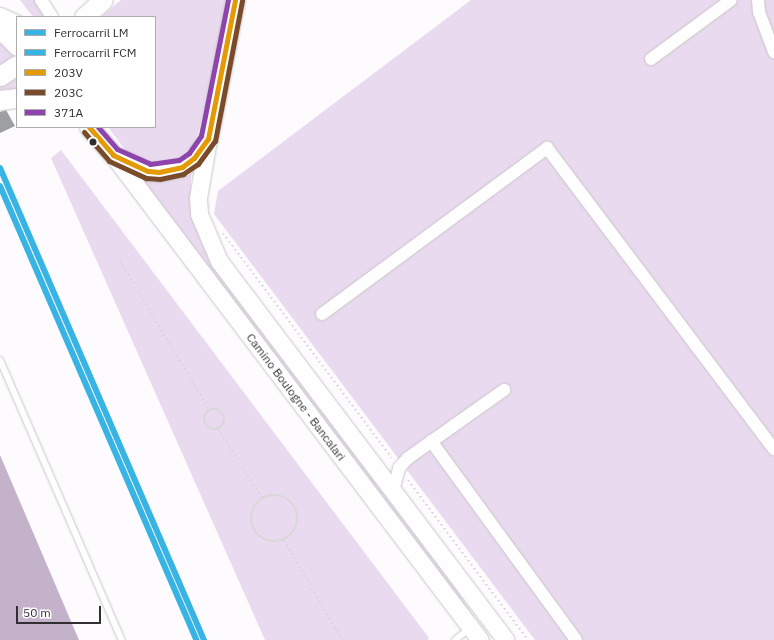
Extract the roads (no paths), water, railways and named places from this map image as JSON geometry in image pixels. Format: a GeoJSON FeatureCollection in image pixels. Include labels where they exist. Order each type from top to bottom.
{"type":"FeatureCollection","features":[{"type":"Feature","properties":{"kind":"main road"},"geometry":{"type":"LineString","coordinates":[[85,16],[103,0]]}},
{"type":"Feature","properties":{"kind":"main road"},"geometry":{"type":"LineString","coordinates":[[90,128],[113,155],[134,167],[159,172],[182,167],[194,158],[208,139],[235,0]]}},
{"type":"Feature","properties":{"kind":"main road"},"geometry":{"type":"LineString","coordinates":[[0,17],[16,25]]}},
{"type":"Feature","properties":{"kind":"main road"},"geometry":{"type":"LineString","coordinates":[[0,30],[16,46]]}},
{"type":"Feature","properties":{"kind":"main road"},"geometry":{"type":"LineString","coordinates":[[0,76],[16,67]]}},
{"type":"Feature","properties":{"kind":"main road"},"geometry":{"type":"LineString","coordinates":[[0,100],[16,98]]}},
{"type":"Feature","properties":{"kind":"main road","name":"Camino Boulogne - Bancalari"},"geometry":{"type":"LineString","coordinates":[[208,139],[198,198],[199,209],[206,234],[219,262],[506,640]]}},
{"type":"Feature","properties":{"kind":"main road","name":"Camino Boulogne - Bancalari"},"geometry":{"type":"LineString","coordinates":[[113,155],[475,634]]}},
{"type":"Feature","properties":{"kind":"street"},"geometry":{"type":"LineString","coordinates":[[41,0],[51,16]]}},
{"type":"Feature","properties":{"kind":"street"},"geometry":{"type":"LineString","coordinates":[[651,59],[731,0]]}},
{"type":"Feature","properties":{"kind":"street"},"geometry":{"type":"LineString","coordinates":[[758,0],[759,12],[774,52]]}},
{"type":"Feature","properties":{"kind":"street"},"geometry":{"type":"LineString","coordinates":[[322,314],[547,148],[774,449]]}},
{"type":"Feature","properties":{"kind":"street"},"geometry":{"type":"LineString","coordinates":[[393,491],[399,468],[408,458],[504,390]]}},
{"type":"Feature","properties":{"kind":"street"},"geometry":{"type":"LineString","coordinates":[[431,441],[576,640]]}},
{"type":"Feature","properties":{"kind":"lane"},"geometry":{"type":"LineString","coordinates":[[0,360],[122,640]]}},
{"type":"Feature","properties":{"kind":"lane"},"geometry":{"type":"LineString","coordinates":[[455,640],[475,634]]}},
{"type":"Feature","properties":{"kind":"rail line","name":"LM"},"geometry":{"type":"LineString","coordinates":[[0,168],[204,640]]}},
{"type":"Feature","properties":{"kind":"rail line","name":"FCM"},"geometry":{"type":"LineString","coordinates":[[0,186],[196,640]]}}]}
